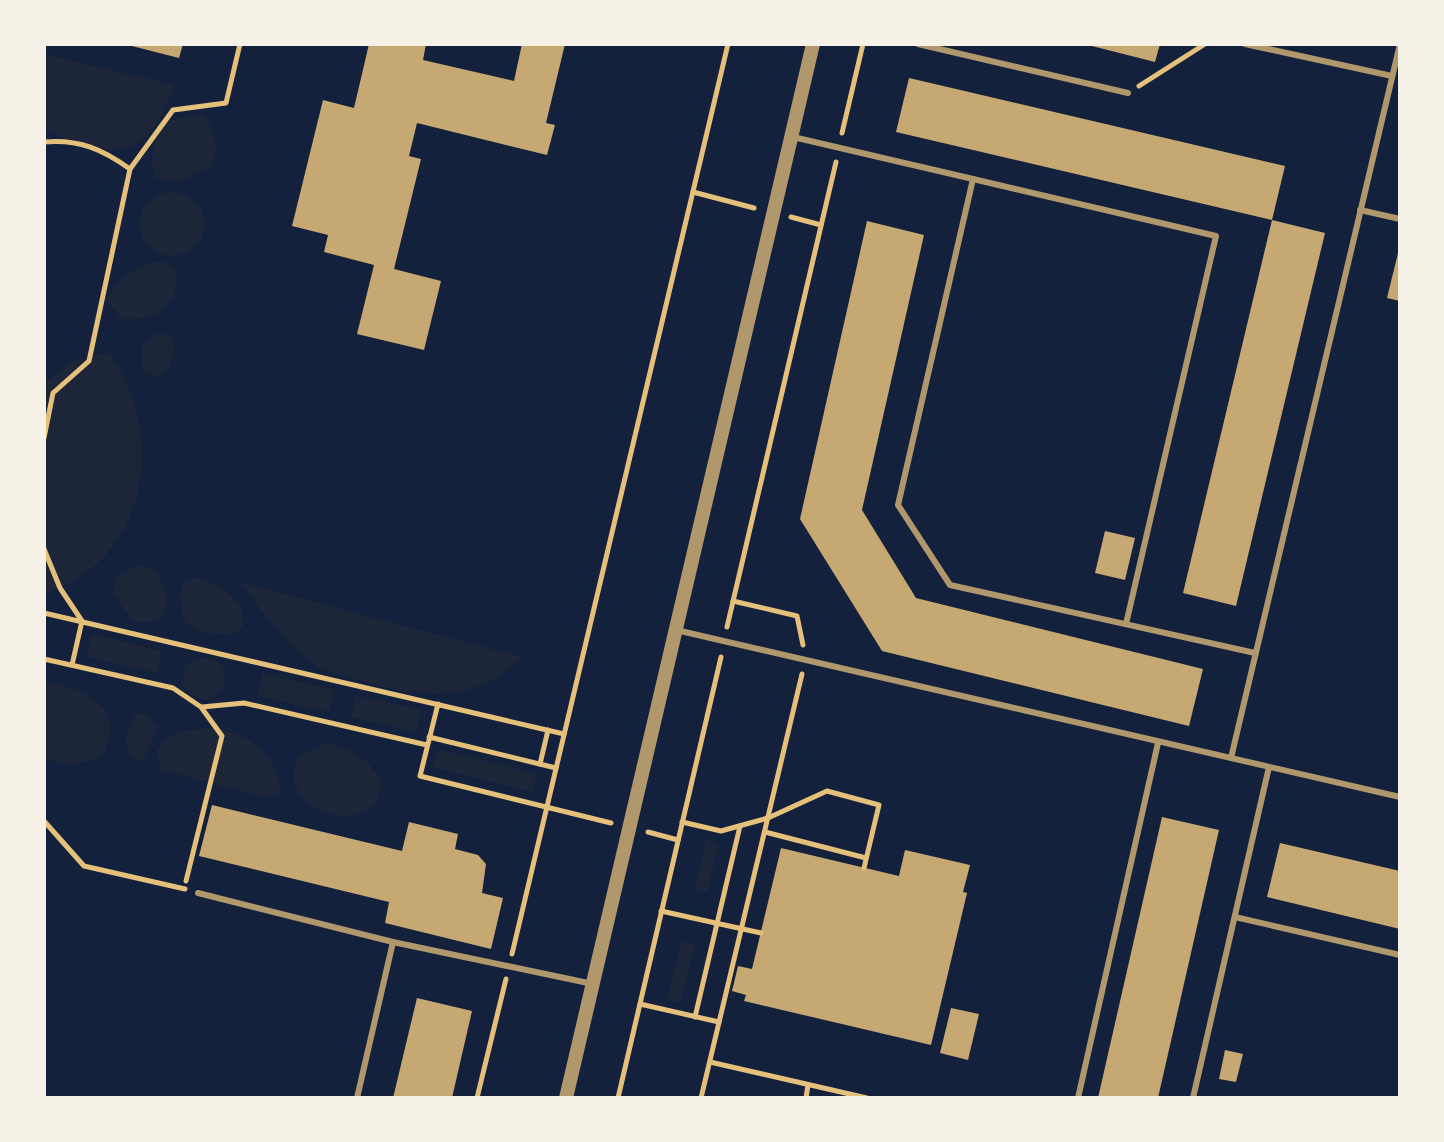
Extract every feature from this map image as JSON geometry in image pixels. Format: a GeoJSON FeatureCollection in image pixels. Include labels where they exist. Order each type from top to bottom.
{"type":"FeatureCollection","features":[{"type":"Feature","properties":{"kind":"street"},"geometry":{"type":"LineString","coordinates":[[566,1098],[813,44]]}},
{"type":"Feature","properties":{"kind":"lane"},"geometry":{"type":"LineString","coordinates":[[918,44],[1128,93]]}},
{"type":"Feature","properties":{"kind":"lane"},"geometry":{"type":"LineString","coordinates":[[1245,44],[1392,76]]}},
{"type":"Feature","properties":{"kind":"lane"},"geometry":{"type":"LineString","coordinates":[[1231,758],[1400,44]]}},
{"type":"Feature","properties":{"kind":"lane"},"geometry":{"type":"LineString","coordinates":[[791,137],[1216,236],[1126,624]]}},
{"type":"Feature","properties":{"kind":"lane"},"geometry":{"type":"LineString","coordinates":[[973,179],[898,505],[950,585],[1255,653]]}},
{"type":"Feature","properties":{"kind":"lane"},"geometry":{"type":"LineString","coordinates":[[1360,210],[1400,219]]}},
{"type":"Feature","properties":{"kind":"lane"},"geometry":{"type":"LineString","coordinates":[[676,630],[1400,797]]}},
{"type":"Feature","properties":{"kind":"lane"},"geometry":{"type":"LineString","coordinates":[[1078,1098],[1158,743]]}},
{"type":"Feature","properties":{"kind":"lane"},"geometry":{"type":"LineString","coordinates":[[1193,1098],[1269,767]]}},
{"type":"Feature","properties":{"kind":"lane"},"geometry":{"type":"LineString","coordinates":[[198,893],[393,942],[593,984]]}},
{"type":"Feature","properties":{"kind":"lane"},"geometry":{"type":"LineString","coordinates":[[1235,917],[1400,955]]}},
{"type":"Feature","properties":{"kind":"lane"},"geometry":{"type":"LineString","coordinates":[[357,1098],[393,942]]}},
{"type":"Feature","properties":{"kind":"path"},"geometry":{"type":"LineString","coordinates":[[44,438],[53,393],[89,361],[130,169],[173,110],[226,103],[240,44]]}},
{"type":"Feature","properties":{"kind":"path"},"geometry":{"type":"LineString","coordinates":[[477,1098],[728,44]]}},
{"type":"Feature","properties":{"kind":"path"},"geometry":{"type":"LineString","coordinates":[[618,1098],[863,44]]}},
{"type":"Feature","properties":{"kind":"path"},"geometry":{"type":"LineString","coordinates":[[1128,93],[1205,44]]}},
{"type":"Feature","properties":{"kind":"path"},"geometry":{"type":"LineString","coordinates":[[44,142],[68,140],[101,149],[130,169]]}},
{"type":"Feature","properties":{"kind":"path"},"geometry":{"type":"LineString","coordinates":[[44,549],[60,588],[82,621],[72,665]]}},
{"type":"Feature","properties":{"kind":"path"},"geometry":{"type":"LineString","coordinates":[[701,1098],[806,661],[797,616],[733,601]]}},
{"type":"Feature","properties":{"kind":"path"},"geometry":{"type":"LineString","coordinates":[[44,613],[564,734]]}},
{"type":"Feature","properties":{"kind":"path"},"geometry":{"type":"LineString","coordinates":[[44,659],[173,688],[201,707],[222,736],[184,889]]}},
{"type":"Feature","properties":{"kind":"path"},"geometry":{"type":"LineString","coordinates":[[201,707],[244,703],[428,745]]}},
{"type":"Feature","properties":{"kind":"path"},"geometry":{"type":"LineString","coordinates":[[438,704],[420,776],[546,807]]}},
{"type":"Feature","properties":{"kind":"path"},"geometry":{"type":"LineString","coordinates":[[540,764],[548,730]]}},
{"type":"Feature","properties":{"kind":"path"},"geometry":{"type":"LineString","coordinates":[[429,737],[556,768]]}},
{"type":"Feature","properties":{"kind":"path"},"geometry":{"type":"LineString","coordinates":[[682,822],[721,831],[768,818],[827,791],[879,805],[864,868]]}},
{"type":"Feature","properties":{"kind":"path"},"geometry":{"type":"LineString","coordinates":[[44,821],[84,866],[198,893]]}},
{"type":"Feature","properties":{"kind":"path"},"geometry":{"type":"LineString","coordinates":[[695,1017],[740,825]]}},
{"type":"Feature","properties":{"kind":"path"},"geometry":{"type":"LineString","coordinates":[[765,832],[866,858]]}},
{"type":"Feature","properties":{"kind":"path"},"geometry":{"type":"LineString","coordinates":[[661,911],[761,933]]}},
{"type":"Feature","properties":{"kind":"path"},"geometry":{"type":"LineString","coordinates":[[640,1004],[719,1022]]}},
{"type":"Feature","properties":{"kind":"path"},"geometry":{"type":"LineString","coordinates":[[710,1062],[840,1095],[867,1098]]}},
{"type":"Feature","properties":{"kind":"path"},"geometry":{"type":"LineString","coordinates":[[806,1098],[808,1085]]}},
{"type":"Feature","properties":{"kind":"shaded area"},"geometry":{"type":"Polygon","coordinates":[[[44,54],[174,85],[164,110],[140,141],[126,148],[91,147],[46,129],[44,54]]]}},
{"type":"Feature","properties":{"kind":"shaded area"},"geometry":{"type":"Polygon","coordinates":[[[203,114],[215,139],[213,166],[178,182],[156,178],[153,148],[167,121],[203,114]]]}},
{"type":"Feature","properties":{"kind":"shaded area"},"geometry":{"type":"Polygon","coordinates":[[[172,192],[190,198],[198,206],[204,224],[198,242],[190,250],[172,256],[154,250],[146,242],[140,224],[146,206],[154,198],[172,192]]]}},
{"type":"Feature","properties":{"kind":"shaded area"},"geometry":{"type":"Polygon","coordinates":[[[160,261],[174,266],[176,279],[171,300],[164,308],[146,317],[122,319],[107,301],[115,285],[135,270],[160,261]]]}},
{"type":"Feature","properties":{"kind":"shaded area"},"geometry":{"type":"Polygon","coordinates":[[[160,333],[171,336],[173,354],[171,364],[159,378],[143,371],[141,349],[148,339],[160,333]]]}},
{"type":"Feature","properties":{"kind":"shaded area"},"geometry":{"type":"Polygon","coordinates":[[[109,352],[127,384],[138,419],[142,456],[138,491],[126,524],[107,554],[79,577],[44,593],[44,383],[75,360],[109,352]]]}},
{"type":"Feature","properties":{"kind":"shaded area"},"geometry":{"type":"Polygon","coordinates":[[[138,565],[153,568],[164,585],[167,597],[163,616],[147,623],[133,622],[114,594],[116,576],[138,565]]]}},
{"type":"Feature","properties":{"kind":"shaded area"},"geometry":{"type":"Polygon","coordinates":[[[197,577],[223,589],[240,607],[243,626],[232,635],[199,632],[185,622],[179,596],[184,582],[197,577]]]}},
{"type":"Feature","properties":{"kind":"shaded area"},"geometry":{"type":"Polygon","coordinates":[[[240,582],[522,657],[504,673],[465,690],[422,693],[377,685],[329,671],[304,657],[265,615],[240,582]]]}},
{"type":"Feature","properties":{"kind":"shaded area"},"geometry":{"type":"Polygon","coordinates":[[[92,634],[162,651],[157,673],[86,657],[92,634]]]}},
{"type":"Feature","properties":{"kind":"shaded area"},"geometry":{"type":"Polygon","coordinates":[[[204,657],[219,663],[225,678],[219,693],[204,699],[189,693],[183,678],[189,663],[204,657]]]}},
{"type":"Feature","properties":{"kind":"shaded area"},"geometry":{"type":"Polygon","coordinates":[[[263,674],[334,690],[329,712],[258,696],[263,674]]]}},
{"type":"Feature","properties":{"kind":"shaded area"},"geometry":{"type":"Polygon","coordinates":[[[44,682],[75,690],[99,704],[110,726],[101,758],[69,765],[44,759],[44,682]]]}},
{"type":"Feature","properties":{"kind":"shaded area"},"geometry":{"type":"Polygon","coordinates":[[[356,695],[421,710],[416,732],[351,717],[356,695]]]}},
{"type":"Feature","properties":{"kind":"shaded area"},"geometry":{"type":"Polygon","coordinates":[[[147,713],[157,727],[143,761],[135,761],[128,750],[128,733],[135,714],[147,713]]]}},
{"type":"Feature","properties":{"kind":"shaded area"},"geometry":{"type":"Polygon","coordinates":[[[208,728],[235,734],[257,745],[272,764],[281,792],[269,798],[161,770],[156,752],[166,739],[178,733],[208,728]]]}},
{"type":"Feature","properties":{"kind":"shaded area"},"geometry":{"type":"Polygon","coordinates":[[[327,743],[353,753],[373,769],[382,785],[376,804],[354,815],[340,816],[318,810],[302,796],[294,778],[298,756],[327,743]]]}},
{"type":"Feature","properties":{"kind":"shaded area"},"geometry":{"type":"Polygon","coordinates":[[[437,749],[537,774],[532,792],[432,767],[437,749]]]}},
{"type":"Feature","properties":{"kind":"shaded area"},"geometry":{"type":"Polygon","coordinates":[[[706,839],[719,843],[707,893],[695,890],[706,839]]]}},
{"type":"Feature","properties":{"kind":"shaded area"},"geometry":{"type":"Polygon","coordinates":[[[682,940],[695,944],[681,1003],[667,1000],[682,940]]]}},
{"type":"Feature","properties":{"kind":"building"},"geometry":{"type":"Polygon","coordinates":[[[124,44],[183,44],[179,58],[124,44]]]}},
{"type":"Feature","properties":{"kind":"building"},"geometry":{"type":"Polygon","coordinates":[[[369,44],[426,44],[423,60],[514,81],[522,44],[565,44],[546,123],[555,125],[547,155],[417,123],[409,156],[421,159],[394,269],[441,281],[424,350],[357,334],[374,265],[324,252],[328,235],[292,226],[323,100],[354,108],[369,44]]]}},
{"type":"Feature","properties":{"kind":"building"},"geometry":{"type":"Polygon","coordinates":[[[1084,44],[1160,44],[1155,62],[1084,44]]]}},
{"type":"Feature","properties":{"kind":"building"},"geometry":{"type":"Polygon","coordinates":[[[909,78],[1285,166],[1272,220],[896,132],[909,78]]]}},
{"type":"Feature","properties":{"kind":"building"},"geometry":{"type":"Polygon","coordinates":[[[1272,220],[1325,233],[1236,606],[1183,593],[1272,220]]]}},
{"type":"Feature","properties":{"kind":"building"},"geometry":{"type":"Polygon","coordinates":[[[867,221],[924,235],[862,510],[916,598],[1203,669],[1189,726],[882,651],[800,519],[867,221]]]}},
{"type":"Feature","properties":{"kind":"building"},"geometry":{"type":"Polygon","coordinates":[[[1400,249],[1400,301],[1387,298],[1400,249]]]}},
{"type":"Feature","properties":{"kind":"building"},"geometry":{"type":"Polygon","coordinates":[[[1105,531],[1135,538],[1125,580],[1095,573],[1105,531]]]}},
{"type":"Feature","properties":{"kind":"building"},"geometry":{"type":"Polygon","coordinates":[[[212,805],[402,851],[409,822],[458,834],[455,849],[478,855],[486,864],[482,893],[503,898],[491,949],[385,923],[389,902],[199,856],[212,805]]]}},
{"type":"Feature","properties":{"kind":"building"},"geometry":{"type":"Polygon","coordinates":[[[1162,817],[1219,830],[1158,1098],[1098,1098],[1162,817]]]}},
{"type":"Feature","properties":{"kind":"building"},"geometry":{"type":"Polygon","coordinates":[[[1280,843],[1400,871],[1400,929],[1267,897],[1280,843]]]}},
{"type":"Feature","properties":{"kind":"building"},"geometry":{"type":"Polygon","coordinates":[[[781,848],[899,876],[905,850],[970,865],[963,892],[967,893],[931,1045],[744,1001],[746,995],[732,991],[738,966],[752,969],[781,848]]]}},
{"type":"Feature","properties":{"kind":"building"},"geometry":{"type":"Polygon","coordinates":[[[417,998],[472,1011],[452,1098],[393,1098],[417,998]]]}},
{"type":"Feature","properties":{"kind":"building"},"geometry":{"type":"Polygon","coordinates":[[[951,1008],[979,1014],[968,1060],[940,1053],[951,1008]]]}},
{"type":"Feature","properties":{"kind":"building"},"geometry":{"type":"Polygon","coordinates":[[[1225,1050],[1243,1054],[1236,1082],[1219,1079],[1225,1050]]]}}]}
